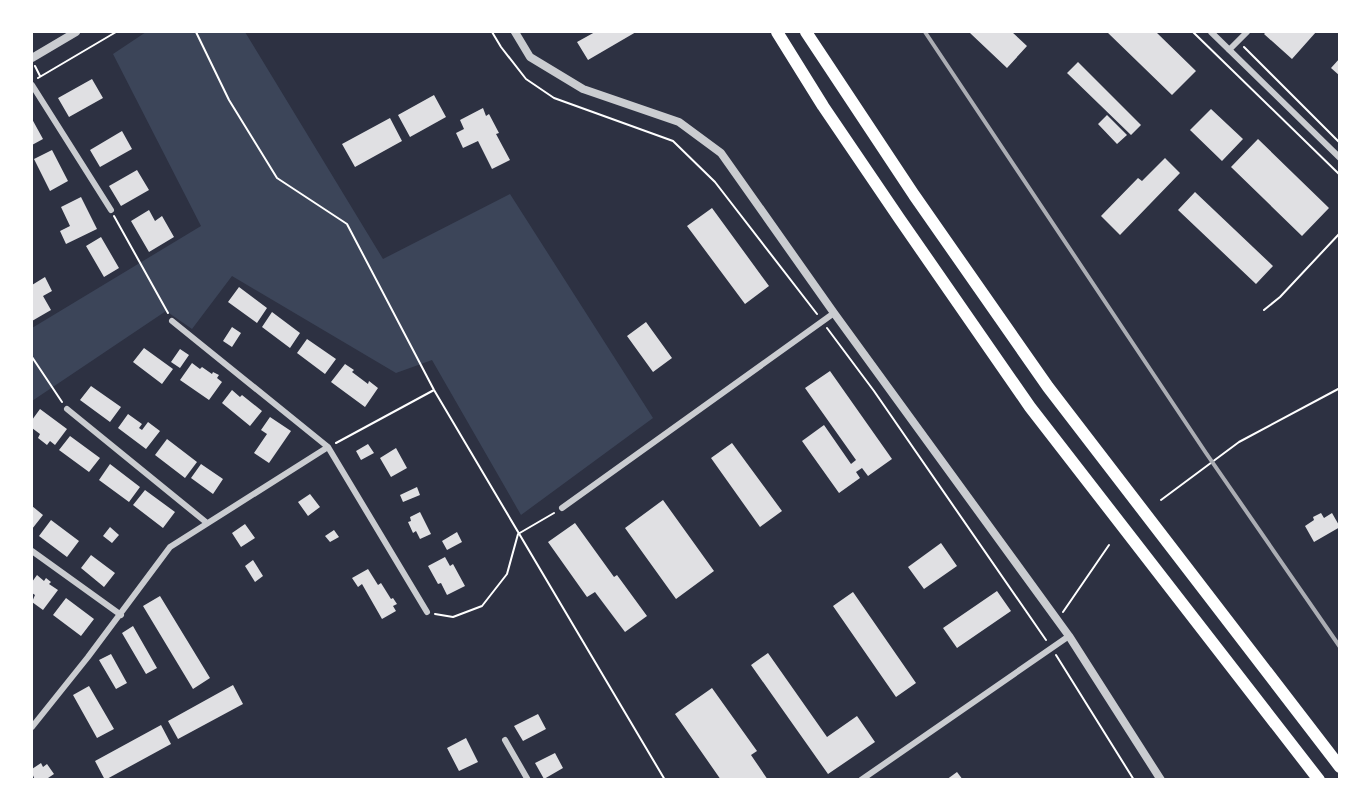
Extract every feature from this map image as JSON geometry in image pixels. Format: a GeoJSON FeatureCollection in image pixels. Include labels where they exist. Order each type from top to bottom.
{"type":"FeatureCollection","features":[{"type":"Feature","properties":{"kind":"highway"},"geometry":{"type":"LineString","coordinates":[[777,32],[899,218],[1030,407],[1319,780]]}},
{"type":"Feature","properties":{"kind":"highway"},"geometry":{"type":"LineString","coordinates":[[806,32],[914,195],[1048,387],[1340,767]]}},
{"type":"Feature","properties":{"kind":"street"},"geometry":{"type":"LineString","coordinates":[[32,59],[76,32]]}},
{"type":"Feature","properties":{"kind":"street"},"geometry":{"type":"LineString","coordinates":[[515,32],[530,57],[583,89],[679,122],[721,153],[834,313],[1058,620],[1161,780]]}},
{"type":"Feature","properties":{"kind":"street"},"geometry":{"type":"LineString","coordinates":[[1211,32],[1340,158]]}},
{"type":"Feature","properties":{"kind":"street"},"geometry":{"type":"LineString","coordinates":[[1229,50],[1247,32]]}},
{"type":"Feature","properties":{"kind":"street"},"geometry":{"type":"LineString","coordinates":[[32,83],[111,210]]}},
{"type":"Feature","properties":{"kind":"street"},"geometry":{"type":"LineString","coordinates":[[562,508],[834,313]]}},
{"type":"Feature","properties":{"kind":"street"},"geometry":{"type":"LineString","coordinates":[[172,321],[328,447],[428,612]]}},
{"type":"Feature","properties":{"kind":"street"},"geometry":{"type":"LineString","coordinates":[[67,409],[207,523]]}},
{"type":"Feature","properties":{"kind":"street"},"geometry":{"type":"LineString","coordinates":[[32,727],[121,615],[170,548],[328,447]]}},
{"type":"Feature","properties":{"kind":"street"},"geometry":{"type":"LineString","coordinates":[[32,551],[121,615]]}},
{"type":"Feature","properties":{"kind":"street"},"geometry":{"type":"LineString","coordinates":[[861,780],[1069,636]]}},
{"type":"Feature","properties":{"kind":"street"},"geometry":{"type":"LineString","coordinates":[[505,740],[528,780]]}},
{"type":"Feature","properties":{"kind":"path"},"geometry":{"type":"LineString","coordinates":[[32,83],[40,76],[116,32]]}},
{"type":"Feature","properties":{"kind":"path"},"geometry":{"type":"LineString","coordinates":[[196,32],[229,100],[277,178],[347,224],[434,390],[665,780]]}},
{"type":"Feature","properties":{"kind":"path"},"geometry":{"type":"LineString","coordinates":[[492,32],[526,79],[554,98],[673,141],[716,182],[880,401],[1052,648],[1134,780]]}},
{"type":"Feature","properties":{"kind":"path"},"geometry":{"type":"LineString","coordinates":[[1193,32],[1340,175]]}},
{"type":"Feature","properties":{"kind":"path"},"geometry":{"type":"LineString","coordinates":[[1238,41],[1340,142]]}},
{"type":"Feature","properties":{"kind":"path"},"geometry":{"type":"LineString","coordinates":[[32,59],[40,76]]}},
{"type":"Feature","properties":{"kind":"path"},"geometry":{"type":"LineString","coordinates":[[111,210],[172,321]]}},
{"type":"Feature","properties":{"kind":"path"},"geometry":{"type":"LineString","coordinates":[[1264,310],[1280,297],[1340,233]]}},
{"type":"Feature","properties":{"kind":"path"},"geometry":{"type":"LineString","coordinates":[[32,357],[67,409]]}},
{"type":"Feature","properties":{"kind":"path"},"geometry":{"type":"LineString","coordinates":[[1161,500],[1239,442],[1340,388]]}},
{"type":"Feature","properties":{"kind":"path"},"geometry":{"type":"LineString","coordinates":[[328,447],[434,390]]}},
{"type":"Feature","properties":{"kind":"path"},"geometry":{"type":"LineString","coordinates":[[428,612],[453,617],[483,606],[507,574],[518,534],[562,508]]}},
{"type":"Feature","properties":{"kind":"path"},"geometry":{"type":"LineString","coordinates":[[1058,620],[1109,545]]}},
{"type":"Feature","properties":{"kind":"shaded area"},"geometry":{"type":"Polygon","coordinates":[[[146,32],[245,32],[383,259],[510,194],[653,418],[521,515],[432,360],[396,373],[232,276],[192,329],[166,311],[32,401],[32,328],[201,226],[113,54],[146,32]]]}},
{"type":"Feature","properties":{"kind":"building"},"geometry":{"type":"Polygon","coordinates":[[[595,32],[636,32],[588,60],[577,42],[595,32]]]}},
{"type":"Feature","properties":{"kind":"building"},"geometry":{"type":"Polygon","coordinates":[[[971,32],[1012,32],[1027,46],[1007,68],[971,32]]]}},
{"type":"Feature","properties":{"kind":"building"},"geometry":{"type":"Polygon","coordinates":[[[1107,32],[1156,32],[1196,71],[1172,95],[1107,32]]]}},
{"type":"Feature","properties":{"kind":"building"},"geometry":{"type":"Polygon","coordinates":[[[1266,32],[1316,32],[1292,59],[1264,34],[1266,32]]]}},
{"type":"Feature","properties":{"kind":"building"},"geometry":{"type":"Polygon","coordinates":[[[1340,58],[1340,76],[1331,68],[1340,58]]]}},
{"type":"Feature","properties":{"kind":"building"},"geometry":{"type":"Polygon","coordinates":[[[1078,62],[1141,125],[1131,135],[1067,73],[1078,62]]]}},
{"type":"Feature","properties":{"kind":"building"},"geometry":{"type":"Polygon","coordinates":[[[92,79],[103,98],[69,117],[58,98],[92,79]]]}},
{"type":"Feature","properties":{"kind":"building"},"geometry":{"type":"Polygon","coordinates":[[[434,95],[446,117],[410,137],[398,115],[434,95]]]}},
{"type":"Feature","properties":{"kind":"building"},"geometry":{"type":"Polygon","coordinates":[[[483,108],[486,116],[489,114],[499,133],[496,134],[510,160],[492,169],[478,141],[463,148],[456,133],[464,129],[460,120],[483,108]]]}},
{"type":"Feature","properties":{"kind":"building"},"geometry":{"type":"Polygon","coordinates":[[[1211,109],[1243,139],[1222,161],[1190,130],[1211,109]]]}},
{"type":"Feature","properties":{"kind":"building"},"geometry":{"type":"Polygon","coordinates":[[[1107,115],[1127,135],[1117,144],[1098,124],[1107,115]]]}},
{"type":"Feature","properties":{"kind":"building"},"geometry":{"type":"Polygon","coordinates":[[[390,118],[402,141],[355,167],[342,144],[390,118]]]}},
{"type":"Feature","properties":{"kind":"building"},"geometry":{"type":"Polygon","coordinates":[[[32,119],[43,139],[32,145],[32,119]]]}},
{"type":"Feature","properties":{"kind":"building"},"geometry":{"type":"Polygon","coordinates":[[[122,131],[132,149],[100,167],[90,150],[122,131]]]}},
{"type":"Feature","properties":{"kind":"building"},"geometry":{"type":"Polygon","coordinates":[[[1258,139],[1329,208],[1302,236],[1231,167],[1258,139]]]}},
{"type":"Feature","properties":{"kind":"building"},"geometry":{"type":"Polygon","coordinates":[[[52,150],[68,181],[50,191],[34,159],[52,150]]]}},
{"type":"Feature","properties":{"kind":"building"},"geometry":{"type":"Polygon","coordinates":[[[1165,158],[1180,173],[1120,235],[1101,216],[1138,178],[1142,181],[1165,158]]]}},
{"type":"Feature","properties":{"kind":"building"},"geometry":{"type":"Polygon","coordinates":[[[137,170],[149,190],[121,206],[109,186],[137,170]]]}},
{"type":"Feature","properties":{"kind":"building"},"geometry":{"type":"Polygon","coordinates":[[[1195,192],[1273,266],[1256,284],[1178,210],[1195,192]]]}},
{"type":"Feature","properties":{"kind":"building"},"geometry":{"type":"Polygon","coordinates":[[[81,197],[97,229],[66,244],[60,231],[70,226],[61,207],[81,197]]]}},
{"type":"Feature","properties":{"kind":"building"},"geometry":{"type":"Polygon","coordinates":[[[712,208],[769,286],[745,304],[687,226],[712,208]]]}},
{"type":"Feature","properties":{"kind":"building"},"geometry":{"type":"Polygon","coordinates":[[[149,210],[155,221],[162,216],[174,237],[149,252],[131,221],[149,210]]]}},
{"type":"Feature","properties":{"kind":"building"},"geometry":{"type":"Polygon","coordinates":[[[101,237],[119,268],[104,277],[86,246],[101,237]]]}},
{"type":"Feature","properties":{"kind":"building"},"geometry":{"type":"Polygon","coordinates":[[[45,277],[52,291],[43,296],[51,310],[32,321],[32,285],[45,277]]]}},
{"type":"Feature","properties":{"kind":"building"},"geometry":{"type":"Polygon","coordinates":[[[239,287],[267,308],[257,323],[228,302],[239,287]]]}},
{"type":"Feature","properties":{"kind":"building"},"geometry":{"type":"Polygon","coordinates":[[[272,312],[300,333],[290,348],[262,327],[272,312]]]}},
{"type":"Feature","properties":{"kind":"building"},"geometry":{"type":"Polygon","coordinates":[[[646,322],[672,358],[653,372],[627,336],[646,322]]]}},
{"type":"Feature","properties":{"kind":"building"},"geometry":{"type":"Polygon","coordinates":[[[232,327],[241,333],[232,347],[223,341],[232,327]]]}},
{"type":"Feature","properties":{"kind":"building"},"geometry":{"type":"Polygon","coordinates":[[[307,339],[336,359],[325,374],[297,353],[307,339]]]}},
{"type":"Feature","properties":{"kind":"building"},"geometry":{"type":"Polygon","coordinates":[[[144,348],[173,369],[162,384],[133,362],[144,348]]]}},
{"type":"Feature","properties":{"kind":"building"},"geometry":{"type":"Polygon","coordinates":[[[180,349],[189,355],[180,368],[171,362],[180,349]]]}},
{"type":"Feature","properties":{"kind":"building"},"geometry":{"type":"Polygon","coordinates":[[[192,363],[200,369],[202,367],[212,374],[213,372],[219,375],[217,378],[222,382],[209,400],[180,380],[192,363]]]}},
{"type":"Feature","properties":{"kind":"building"},"geometry":{"type":"Polygon","coordinates":[[[345,364],[368,384],[369,381],[378,388],[365,407],[331,382],[345,364]]]}},
{"type":"Feature","properties":{"kind":"building"},"geometry":{"type":"Polygon","coordinates":[[[830,371],[892,459],[868,476],[862,468],[856,472],[860,478],[839,493],[802,441],[824,425],[851,464],[856,460],[805,388],[830,371]]]}},
{"type":"Feature","properties":{"kind":"building"},"geometry":{"type":"Polygon","coordinates":[[[91,386],[121,407],[110,422],[80,400],[91,386]]]}},
{"type":"Feature","properties":{"kind":"building"},"geometry":{"type":"Polygon","coordinates":[[[232,390],[262,411],[250,426],[222,403],[232,390]]]}},
{"type":"Feature","properties":{"kind":"building"},"geometry":{"type":"Polygon","coordinates":[[[40,409],[67,429],[55,445],[50,441],[47,445],[38,438],[40,434],[32,428],[32,420],[40,409]]]}},
{"type":"Feature","properties":{"kind":"building"},"geometry":{"type":"Polygon","coordinates":[[[128,414],[142,424],[139,428],[142,430],[148,422],[160,431],[146,449],[118,428],[128,414]]]}},
{"type":"Feature","properties":{"kind":"building"},"geometry":{"type":"Polygon","coordinates":[[[270,417],[291,431],[269,463],[254,453],[267,434],[261,430],[270,417]]]}},
{"type":"Feature","properties":{"kind":"building"},"geometry":{"type":"Polygon","coordinates":[[[70,436],[100,458],[89,472],[59,450],[70,436]]]}},
{"type":"Feature","properties":{"kind":"building"},"geometry":{"type":"Polygon","coordinates":[[[167,439],[197,462],[185,478],[155,455],[167,439]]]}},
{"type":"Feature","properties":{"kind":"building"},"geometry":{"type":"Polygon","coordinates":[[[732,443],[782,511],[760,527],[711,458],[732,443]]]}},
{"type":"Feature","properties":{"kind":"building"},"geometry":{"type":"Polygon","coordinates":[[[368,444],[374,453],[361,460],[356,451],[368,444]]]}},
{"type":"Feature","properties":{"kind":"building"},"geometry":{"type":"Polygon","coordinates":[[[396,448],[407,468],[391,477],[380,458],[396,448]]]}},
{"type":"Feature","properties":{"kind":"building"},"geometry":{"type":"Polygon","coordinates":[[[110,464],[140,487],[129,502],[99,480],[110,464]]]}},
{"type":"Feature","properties":{"kind":"building"},"geometry":{"type":"Polygon","coordinates":[[[201,464],[223,479],[213,494],[191,478],[201,464]]]}},
{"type":"Feature","properties":{"kind":"building"},"geometry":{"type":"Polygon","coordinates":[[[417,487],[420,495],[403,502],[400,495],[417,487]]]}},
{"type":"Feature","properties":{"kind":"building"},"geometry":{"type":"Polygon","coordinates":[[[145,490],[175,512],[163,528],[133,505],[145,490]]]}},
{"type":"Feature","properties":{"kind":"building"},"geometry":{"type":"Polygon","coordinates":[[[310,494],[320,507],[308,516],[298,502],[310,494]]]}},
{"type":"Feature","properties":{"kind":"building"},"geometry":{"type":"Polygon","coordinates":[[[663,500],[714,571],[676,599],[625,528],[663,500]]]}},
{"type":"Feature","properties":{"kind":"building"},"geometry":{"type":"Polygon","coordinates":[[[32,506],[43,515],[32,529],[32,506]]]}},
{"type":"Feature","properties":{"kind":"building"},"geometry":{"type":"Polygon","coordinates":[[[420,512],[431,534],[420,539],[416,531],[413,533],[408,522],[411,521],[410,517],[420,512]]]}},
{"type":"Feature","properties":{"kind":"building"},"geometry":{"type":"Polygon","coordinates":[[[1321,513],[1324,518],[1332,513],[1340,527],[1314,542],[1305,526],[1314,520],[1313,517],[1321,513]]]}},
{"type":"Feature","properties":{"kind":"building"},"geometry":{"type":"Polygon","coordinates":[[[51,520],[79,541],[67,557],[39,536],[51,520]]]}},
{"type":"Feature","properties":{"kind":"building"},"geometry":{"type":"Polygon","coordinates":[[[575,523],[614,577],[617,575],[647,616],[625,632],[595,592],[587,597],[548,542],[575,523]]]}},
{"type":"Feature","properties":{"kind":"building"},"geometry":{"type":"Polygon","coordinates":[[[245,524],[255,538],[241,547],[232,533],[245,524]]]}},
{"type":"Feature","properties":{"kind":"building"},"geometry":{"type":"Polygon","coordinates":[[[110,527],[119,535],[112,543],[103,536],[110,527]]]}},
{"type":"Feature","properties":{"kind":"building"},"geometry":{"type":"Polygon","coordinates":[[[334,530],[339,537],[330,542],[325,536],[334,530]]]}},
{"type":"Feature","properties":{"kind":"building"},"geometry":{"type":"Polygon","coordinates":[[[457,532],[462,542],[447,550],[442,541],[457,532]]]}},
{"type":"Feature","properties":{"kind":"building"},"geometry":{"type":"Polygon","coordinates":[[[941,543],[957,566],[924,589],[908,567],[941,543]]]}},
{"type":"Feature","properties":{"kind":"building"},"geometry":{"type":"Polygon","coordinates":[[[91,555],[115,573],[104,587],[81,568],[91,555]]]}},
{"type":"Feature","properties":{"kind":"building"},"geometry":{"type":"Polygon","coordinates":[[[445,557],[450,566],[453,564],[465,586],[447,595],[428,566],[445,557]]]}},
{"type":"Feature","properties":{"kind":"building"},"geometry":{"type":"Polygon","coordinates":[[[253,560],[263,576],[255,582],[245,566],[253,560]]]}},
{"type":"Feature","properties":{"kind":"building"},"geometry":{"type":"Polygon","coordinates":[[[368,569],[378,585],[381,583],[397,604],[393,606],[396,611],[382,619],[362,584],[358,587],[352,578],[368,569]]]}},
{"type":"Feature","properties":{"kind":"building"},"geometry":{"type":"Polygon","coordinates":[[[37,575],[44,581],[46,578],[51,582],[49,584],[58,590],[43,610],[32,602],[35,595],[32,593],[32,582],[37,575]]]}},
{"type":"Feature","properties":{"kind":"building"},"geometry":{"type":"Polygon","coordinates":[[[997,591],[1011,611],[957,648],[943,628],[997,591]]]}},
{"type":"Feature","properties":{"kind":"building"},"geometry":{"type":"Polygon","coordinates":[[[853,592],[916,683],[896,697],[833,606],[853,592]]]}},
{"type":"Feature","properties":{"kind":"building"},"geometry":{"type":"Polygon","coordinates":[[[160,596],[210,678],[193,689],[143,606],[160,596]]]}},
{"type":"Feature","properties":{"kind":"building"},"geometry":{"type":"Polygon","coordinates":[[[66,598],[94,619],[81,636],[53,615],[66,598]]]}},
{"type":"Feature","properties":{"kind":"building"},"geometry":{"type":"Polygon","coordinates":[[[133,626],[157,668],[146,674],[122,633],[133,626]]]}},
{"type":"Feature","properties":{"kind":"building"},"geometry":{"type":"Polygon","coordinates":[[[768,653],[827,737],[857,716],[875,742],[828,774],[751,665],[768,653]]]}},
{"type":"Feature","properties":{"kind":"building"},"geometry":{"type":"Polygon","coordinates":[[[111,654],[127,683],[116,689],[99,660],[111,654]]]}},
{"type":"Feature","properties":{"kind":"building"},"geometry":{"type":"Polygon","coordinates":[[[233,685],[243,704],[178,739],[168,721],[233,685]]]}},
{"type":"Feature","properties":{"kind":"building"},"geometry":{"type":"Polygon","coordinates":[[[89,686],[114,729],[97,738],[73,695],[89,686]]]}},
{"type":"Feature","properties":{"kind":"building"},"geometry":{"type":"Polygon","coordinates":[[[712,688],[757,751],[751,755],[768,780],[721,780],[675,714],[712,688]]]}},
{"type":"Feature","properties":{"kind":"building"},"geometry":{"type":"Polygon","coordinates":[[[538,714],[546,729],[523,741],[514,726],[538,714]]]}},
{"type":"Feature","properties":{"kind":"building"},"geometry":{"type":"Polygon","coordinates":[[[161,725],[171,744],[105,780],[95,761],[161,725]]]}},
{"type":"Feature","properties":{"kind":"building"},"geometry":{"type":"Polygon","coordinates":[[[466,738],[478,762],[459,771],[447,748],[466,738]]]}},
{"type":"Feature","properties":{"kind":"building"},"geometry":{"type":"Polygon","coordinates":[[[555,753],[563,768],[544,779],[535,763],[555,753]]]}},
{"type":"Feature","properties":{"kind":"building"},"geometry":{"type":"Polygon","coordinates":[[[41,763],[43,767],[47,764],[54,774],[45,780],[35,780],[32,769],[41,763]]]}},
{"type":"Feature","properties":{"kind":"building"},"geometry":{"type":"Polygon","coordinates":[[[957,772],[963,780],[946,780],[957,772]]]}},
{"type":"Feature","properties":{"kind":"railway"},"geometry":{"type":"LineString","coordinates":[[925,32],[1206,453],[1340,647]]}}]}
